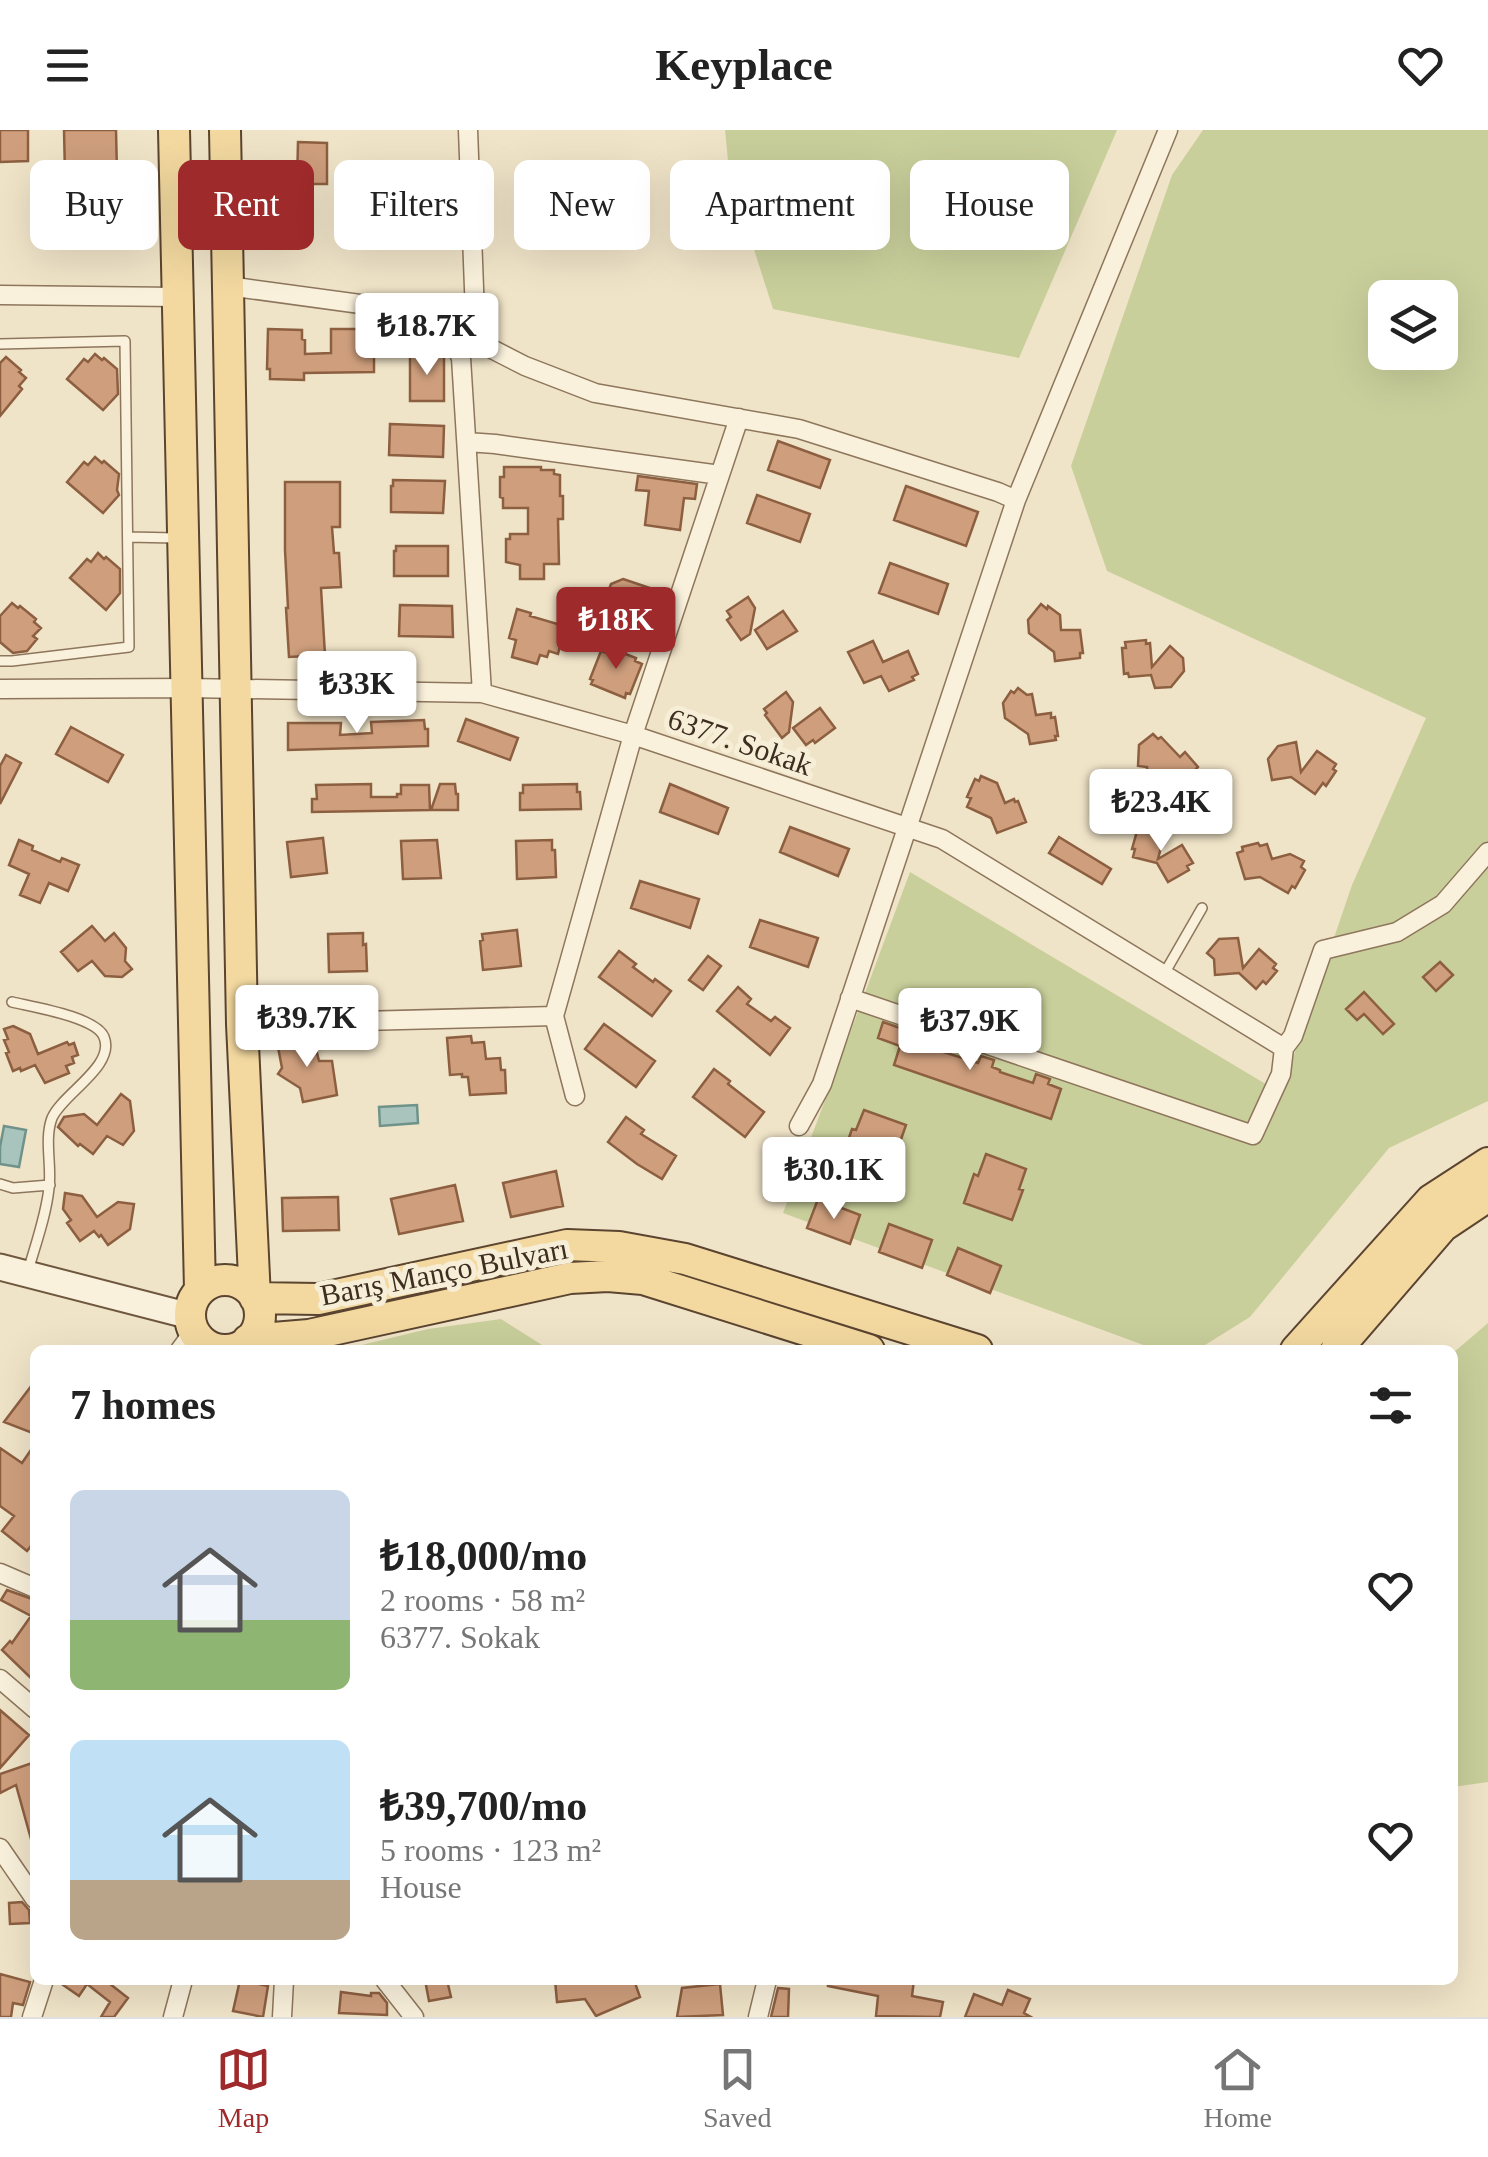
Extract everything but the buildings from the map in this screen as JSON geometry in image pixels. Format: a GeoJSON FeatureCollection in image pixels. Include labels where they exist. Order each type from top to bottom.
{"type":"FeatureCollection","features":[{"type":"Feature","properties":{"kind":"main road"},"geometry":{"type":"LineString","coordinates":[[174,130],[188,688],[191,1322],[209,1345]]}},
{"type":"Feature","properties":{"kind":"main road"},"geometry":{"type":"LineString","coordinates":[[225,130],[242,1024],[255,1298],[260,1316],[248,1340],[240,1345]]}},
{"type":"Feature","properties":{"kind":"main road"},"geometry":{"type":"LineString","coordinates":[[1300,1345],[1431,1200],[1488,1163]]}},
{"type":"Feature","properties":{"kind":"main road"},"geometry":{"type":"LineString","coordinates":[[1340,1345],[1443,1226],[1488,1196]]}},
{"type":"Feature","properties":{"kind":"main road","name":"Barış Manço Bulvarı"},"geometry":{"type":"LineString","coordinates":[[255,1298],[318,1299],[567,1245],[619,1246],[684,1259],[961,1345]]}},
{"type":"Feature","properties":{"kind":"main road","name":"Barış Manço Bulvarı"},"geometry":{"type":"LineString","coordinates":[[248,1340],[309,1334],[570,1278],[608,1276],[642,1279],[853,1345]]}},
{"type":"Feature","properties":{"kind":"main road"},"geometry":{"type":"LineString","coordinates":[[191,1322],[214,1282],[230,1280],[244,1286],[255,1298]]}},
{"type":"Feature","properties":{"kind":"street"},"geometry":{"type":"LineString","coordinates":[[468,130],[476,340]]}},
{"type":"Feature","properties":{"kind":"street"},"geometry":{"type":"LineString","coordinates":[[798,1126],[822,1084],[1016,500],[1168,130]]}},
{"type":"Feature","properties":{"kind":"street"},"geometry":{"type":"LineString","coordinates":[[228,286],[419,312],[526,366],[595,392],[799,429],[1016,500]]}},
{"type":"Feature","properties":{"kind":"street"},"geometry":{"type":"LineString","coordinates":[[0,295],[177,297]]}},
{"type":"Feature","properties":{"kind":"street"},"geometry":{"type":"LineString","coordinates":[[439,322],[451,334],[461,358],[482,693]]}},
{"type":"Feature","properties":{"kind":"street"},"geometry":{"type":"LineString","coordinates":[[575,1096],[554,1016],[633,735],[739,418]]}},
{"type":"Feature","properties":{"kind":"street"},"geometry":{"type":"LineString","coordinates":[[467,442],[720,475]]}},
{"type":"Feature","properties":{"kind":"street","name":"6377. Sokak"},"geometry":{"type":"LineString","coordinates":[[0,689],[482,693],[633,735],[942,839],[1284,1048]]}},
{"type":"Feature","properties":{"kind":"street"},"geometry":{"type":"LineString","coordinates":[[850,998],[1253,1135],[1282,1074],[1284,1048],[1293,1036],[1323,950],[1397,932],[1443,904],[1488,852]]}},
{"type":"Feature","properties":{"kind":"street"},"geometry":{"type":"LineString","coordinates":[[242,1024],[554,1016]]}},
{"type":"Feature","properties":{"kind":"street"},"geometry":{"type":"LineString","coordinates":[[0,1267],[191,1322]]}},
{"type":"Feature","properties":{"kind":"street"},"geometry":{"type":"LineString","coordinates":[[0,1573],[30,1586]]}},
{"type":"Feature","properties":{"kind":"street"},"geometry":{"type":"LineString","coordinates":[[0,1679],[30,1705]]}},
{"type":"Feature","properties":{"kind":"street"},"geometry":{"type":"LineString","coordinates":[[3,1860],[30,1893]]}},
{"type":"Feature","properties":{"kind":"street"},"geometry":{"type":"LineString","coordinates":[[32,2017],[42,1985]]}},
{"type":"Feature","properties":{"kind":"street"},"geometry":{"type":"LineString","coordinates":[[173,2017],[182,1985]]}},
{"type":"Feature","properties":{"kind":"street"},"geometry":{"type":"LineString","coordinates":[[282,2017],[286,1985]]}},
{"type":"Feature","properties":{"kind":"street"},"geometry":{"type":"LineString","coordinates":[[389,1985],[414,2017]]}},
{"type":"Feature","properties":{"kind":"street"},"geometry":{"type":"LineString","coordinates":[[758,2017],[766,1985]]}},
{"type":"Feature","properties":{"kind":"lane"},"geometry":{"type":"LineString","coordinates":[[0,344],[125,341],[129,647],[12,662],[0,660]]}},
{"type":"Feature","properties":{"kind":"lane"},"geometry":{"type":"LineString","coordinates":[[128,537],[183,538]]}},
{"type":"Feature","properties":{"kind":"lane"},"geometry":{"type":"LineString","coordinates":[[1164,974],[1202,908]]}},
{"type":"Feature","properties":{"kind":"lane"},"geometry":{"type":"LineString","coordinates":[[12,1002],[89,1023],[100,1031],[106,1043],[102,1061],[53,1116],[50,1186],[27,1273]]}},
{"type":"Feature","properties":{"kind":"lane"},"geometry":{"type":"LineString","coordinates":[[0,1184],[13,1188],[50,1186]]}},
{"type":"Feature","properties":{"kind":"green space"},"geometry":{"type":"Polygon","coordinates":[[[725,130],[1117,130],[1069,242],[1069,160],[910,160],[910,250],[1065,250],[1019,358],[773,309],[754,250],[890,250],[890,160],[728,160],[725,130]]]}},
{"type":"Feature","properties":{"kind":"green space"},"geometry":{"type":"Polygon","coordinates":[[[1203,130],[1488,130],[1488,1101],[1389,1148],[1250,1317],[1205,1345],[1143,1345],[783,1213],[910,872],[1281,1093],[1352,885],[1426,718],[1107,571],[1071,466],[1172,175],[1203,130]]]}},
{"type":"Feature","properties":{"kind":"green space"},"geometry":{"type":"Polygon","coordinates":[[[501,1319],[542,1345],[362,1345],[428,1329],[501,1319]]]}},
{"type":"Feature","properties":{"kind":"green space"},"geometry":{"type":"Polygon","coordinates":[[[1488,1323],[1488,1782],[1458,1786],[1458,1349],[1488,1323]]]}},
{"type":"Feature","properties":{"kind":"water"},"geometry":{"type":"Polygon","coordinates":[[[417,1105],[418,1123],[380,1126],[379,1107],[417,1105]]]}},
{"type":"Feature","properties":{"kind":"water"},"geometry":{"type":"Polygon","coordinates":[[[4,1126],[26,1130],[19,1167],[0,1164],[4,1126]]]}}]}
